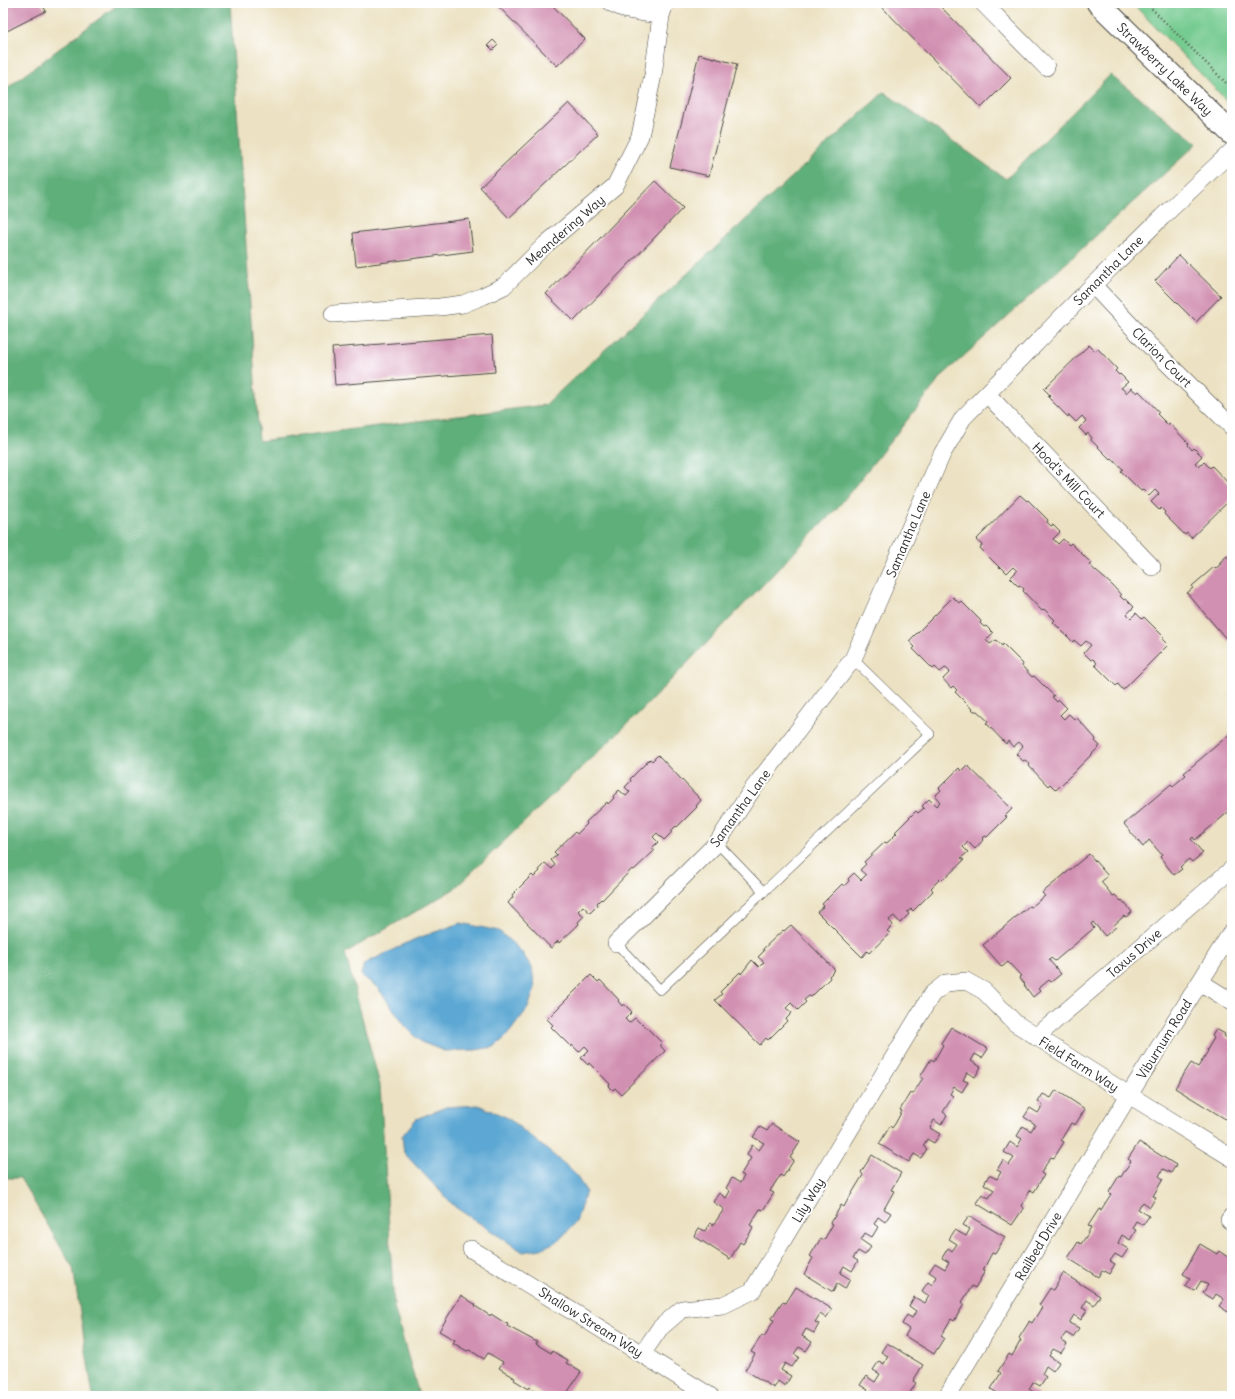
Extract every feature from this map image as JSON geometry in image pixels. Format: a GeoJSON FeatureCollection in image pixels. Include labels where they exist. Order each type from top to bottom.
{"type":"FeatureCollection","features":[{"type":"Feature","properties":{"kind":"street"},"geometry":{"type":"LineString","coordinates":[[612,3],[627,10],[663,10]]}},
{"type":"Feature","properties":{"kind":"street"},"geometry":{"type":"LineString","coordinates":[[984,3],[1046,67]]}},
{"type":"Feature","properties":{"kind":"street","name":"Strawberry Lake Way"},"geometry":{"type":"LineString","coordinates":[[1098,3],[1232,134]]}},
{"type":"Feature","properties":{"kind":"street","name":"Meandering Way"},"geometry":{"type":"LineString","coordinates":[[334,314],[440,307],[462,304],[483,296],[504,286],[546,244],[615,186],[640,136],[653,75],[663,10]]}},
{"type":"Feature","properties":{"kind":"street","name":"Samantha Lane"},"geometry":{"type":"LineString","coordinates":[[616,943],[716,844],[752,790],[853,659],[942,454],[963,418],[1093,285],[1232,151]]}},
{"type":"Feature","properties":{"kind":"street","name":"Clarion Court"},"geometry":{"type":"LineString","coordinates":[[1093,285],[1149,345],[1232,427]]}},
{"type":"Feature","properties":{"kind":"street","name":"Hood's Mill Court"},"geometry":{"type":"LineString","coordinates":[[986,394],[1152,567]]}},
{"type":"Feature","properties":{"kind":"street","name":"Taxus Drive"},"geometry":{"type":"LineString","coordinates":[[1036,1037],[1232,868]]}},
{"type":"Feature","properties":{"kind":"street","name":"Viburnum Road"},"geometry":{"type":"LineString","coordinates":[[1129,1095],[1232,931]]}},
{"type":"Feature","properties":{"kind":"street","name":"Field Farm Way"},"geometry":{"type":"LineString","coordinates":[[932,994],[946,982],[966,981],[984,991],[1015,1023],[1036,1037],[1232,1158]]}},
{"type":"Feature","properties":{"kind":"street"},"geometry":{"type":"LineString","coordinates":[[1200,982],[1232,1002]]}},
{"type":"Feature","properties":{"kind":"street","name":"Lily Way"},"geometry":{"type":"LineString","coordinates":[[642,1354],[660,1328],[682,1309],[723,1305],[752,1291],[932,994]]}},
{"type":"Feature","properties":{"kind":"street","name":"Railbed Drive"},"geometry":{"type":"LineString","coordinates":[[947,1396],[1129,1095]]}},
{"type":"Feature","properties":{"kind":"street"},"geometry":{"type":"LineString","coordinates":[[1232,1216],[1229,1220],[1232,1222]]}},
{"type":"Feature","properties":{"kind":"street","name":"Shallow Stream Way"},"geometry":{"type":"LineString","coordinates":[[472,1249],[710,1396]]}},
{"type":"Feature","properties":{"kind":"lane"},"geometry":{"type":"LineString","coordinates":[[616,943],[660,990],[930,734],[853,659]]}},
{"type":"Feature","properties":{"kind":"lane"},"geometry":{"type":"LineString","coordinates":[[716,844],[764,892]]}},
{"type":"Feature","properties":{"kind":"path"},"geometry":{"type":"LineString","coordinates":[[1146,3],[1232,90]]}},
{"type":"Feature","properties":{"kind":"green space"},"geometry":{"type":"Polygon","coordinates":[[[120,3],[230,3],[259,441],[545,405],[884,92],[1006,179],[1110,75],[1198,143],[943,375],[839,506],[639,713],[454,889],[345,953],[380,1085],[394,1307],[419,1395],[421,1396],[93,1396],[73,1268],[20,1178],[3,1178],[3,91],[120,3]]]}},
{"type":"Feature","properties":{"kind":"green space"},"geometry":{"type":"Polygon","coordinates":[[[1132,3],[1232,3],[1232,106],[1132,3]]]}},
{"type":"Feature","properties":{"kind":"water"},"geometry":{"type":"Polygon","coordinates":[[[461,923],[499,931],[521,951],[532,968],[535,988],[528,1008],[506,1037],[494,1047],[475,1050],[444,1051],[421,1042],[406,1027],[378,988],[361,975],[364,964],[415,939],[461,923]]]}},
{"type":"Feature","properties":{"kind":"water"},"geometry":{"type":"Polygon","coordinates":[[[478,1105],[508,1118],[573,1171],[586,1191],[576,1222],[559,1240],[541,1249],[523,1252],[455,1207],[404,1153],[402,1136],[416,1119],[446,1107],[478,1105]]]}},
{"type":"Feature","properties":{"kind":"building"},"geometry":{"type":"Polygon","coordinates":[[[3,3],[41,3],[46,11],[3,33],[3,3]]]}},
{"type":"Feature","properties":{"kind":"building"},"geometry":{"type":"Polygon","coordinates":[[[495,3],[550,3],[585,39],[557,66],[495,3]]]}},
{"type":"Feature","properties":{"kind":"building"},"geometry":{"type":"Polygon","coordinates":[[[878,3],[937,3],[1011,78],[981,108],[878,3]]]}},
{"type":"Feature","properties":{"kind":"building"},"geometry":{"type":"Polygon","coordinates":[[[493,40],[498,45],[493,50],[488,45],[493,40]]]}},
{"type":"Feature","properties":{"kind":"building"},"geometry":{"type":"Polygon","coordinates":[[[699,54],[737,64],[709,176],[670,167],[699,54]]]}},
{"type":"Feature","properties":{"kind":"building"},"geometry":{"type":"Polygon","coordinates":[[[569,103],[598,134],[509,218],[480,187],[569,103]]]}},
{"type":"Feature","properties":{"kind":"building"},"geometry":{"type":"Polygon","coordinates":[[[655,181],[683,208],[574,321],[546,294],[655,181]]]}},
{"type":"Feature","properties":{"kind":"building"},"geometry":{"type":"Polygon","coordinates":[[[469,219],[473,251],[356,266],[353,233],[469,219]]]}},
{"type":"Feature","properties":{"kind":"building"},"geometry":{"type":"Polygon","coordinates":[[[1179,255],[1221,296],[1196,322],[1155,281],[1179,255]]]}},
{"type":"Feature","properties":{"kind":"building"},"geometry":{"type":"Polygon","coordinates":[[[492,335],[495,372],[335,385],[332,348],[492,335]]]}},
{"type":"Feature","properties":{"kind":"building"},"geometry":{"type":"Polygon","coordinates":[[[1089,345],[1095,351],[1098,349],[1117,369],[1115,371],[1128,382],[1121,388],[1126,393],[1131,388],[1137,393],[1139,391],[1159,412],[1157,414],[1168,425],[1169,423],[1189,444],[1188,445],[1192,450],[1194,448],[1202,456],[1195,463],[1199,467],[1204,462],[1210,468],[1212,466],[1231,486],[1232,498],[1191,538],[1187,533],[1185,535],[1164,514],[1165,512],[1161,508],[1159,510],[1151,502],[1159,494],[1155,490],[1149,496],[1143,490],[1141,491],[1121,471],[1123,469],[1112,459],[1111,460],[1091,440],[1092,438],[1088,433],[1086,435],[1079,428],[1086,421],[1082,416],[1076,422],[1069,415],[1068,417],[1048,397],[1050,395],[1044,389],[1089,345]]]}},
{"type":"Feature","properties":{"kind":"building"},"geometry":{"type":"Polygon","coordinates":[[[1020,495],[1027,501],[1028,500],[1048,520],[1047,522],[1051,526],[1053,525],[1060,532],[1053,539],[1058,544],[1063,539],[1069,545],[1071,543],[1091,563],[1089,565],[1112,585],[1124,600],[1126,599],[1134,607],[1127,614],[1131,618],[1136,613],[1142,619],[1144,617],[1164,637],[1162,639],[1168,645],[1123,690],[1118,684],[1116,686],[1095,665],[1097,663],[1093,659],[1091,660],[1084,653],[1091,645],[1086,641],[1081,646],[1074,640],[1073,642],[1053,622],[1055,620],[1044,609],[1042,611],[1023,591],[1024,589],[1020,585],[1018,586],[1010,578],[1017,571],[1013,567],[1007,573],[980,548],[982,545],[976,540],[1020,495]]]}},
{"type":"Feature","properties":{"kind":"building"},"geometry":{"type":"Polygon","coordinates":[[[1227,556],[1232,562],[1232,638],[1228,641],[1187,593],[1193,588],[1192,586],[1214,567],[1215,569],[1221,564],[1219,563],[1227,556]]]}},
{"type":"Feature","properties":{"kind":"building"},"geometry":{"type":"Polygon","coordinates":[[[953,597],[959,603],[961,601],[981,621],[980,623],[984,627],[986,626],[993,633],[986,640],[990,644],[996,640],[1002,646],[1003,644],[1023,664],[1022,666],[1032,677],[1034,676],[1054,696],[1052,697],[1057,702],[1059,700],[1067,708],[1060,715],[1064,719],[1069,714],[1075,720],[1077,718],[1096,739],[1095,741],[1100,746],[1056,790],[1050,784],[1048,786],[1029,766],[1030,764],[1025,760],[1023,761],[1016,754],[1023,746],[1019,742],[1013,747],[1008,741],[1006,744],[986,723],[988,721],[977,711],[974,711],[955,692],[957,690],[953,686],[951,688],[943,679],[950,672],[947,669],[945,668],[940,672],[935,667],[933,669],[913,649],[915,647],[909,641],[953,597]]]}},
{"type":"Feature","properties":{"kind":"building"},"geometry":{"type":"Polygon","coordinates":[[[1231,733],[1232,809],[1195,840],[1193,837],[1191,839],[1203,853],[1192,862],[1189,859],[1180,867],[1182,869],[1174,875],[1160,857],[1162,855],[1149,840],[1143,847],[1124,824],[1171,784],[1173,786],[1186,775],[1184,773],[1231,733]]]}},
{"type":"Feature","properties":{"kind":"building"},"geometry":{"type":"Polygon","coordinates":[[[658,755],[701,800],[696,806],[697,807],[671,831],[672,832],[664,840],[657,833],[653,837],[658,842],[652,848],[655,850],[634,870],[632,869],[602,900],[601,899],[597,903],[598,905],[590,913],[583,906],[578,911],[584,916],[578,922],[579,924],[559,943],[558,941],[551,948],[508,903],[513,897],[512,895],[532,875],[534,877],[545,863],[552,869],[555,865],[551,860],[557,855],[554,852],[575,832],[577,834],[587,824],[586,822],[607,802],[608,804],[614,798],[613,796],[619,790],[626,796],[630,792],[625,787],[631,781],[630,779],[650,759],[652,761],[658,755]]]}},
{"type":"Feature","properties":{"kind":"building"},"geometry":{"type":"Polygon","coordinates":[[[967,765],[1012,809],[1005,816],[1007,817],[987,837],[985,836],[982,839],[983,840],[975,849],[968,842],[963,847],[968,852],[961,858],[964,860],[943,880],[941,878],[931,888],[933,891],[913,911],[911,909],[907,912],[909,914],[900,923],[894,916],[889,920],[893,925],[887,931],[890,933],[869,953],[867,951],[862,957],[817,912],[824,906],[822,904],[842,884],[844,886],[849,881],[848,879],[854,873],[861,880],[866,875],[860,870],[866,864],[864,862],[885,842],[887,843],[897,833],[895,832],[916,811],[918,813],[924,808],[922,806],[929,799],[936,806],[940,802],[935,796],[941,790],[939,788],[959,768],[961,771],[967,765]]]}},
{"type":"Feature","properties":{"kind":"building"},"geometry":{"type":"Polygon","coordinates":[[[1089,854],[1108,876],[1101,882],[1113,896],[1115,895],[1121,901],[1122,900],[1132,912],[1126,917],[1124,916],[1114,925],[1116,927],[1105,936],[1093,922],[1091,924],[1094,928],[1055,961],[1051,958],[1049,960],[1061,974],[1051,982],[1049,980],[1038,989],[1040,991],[1033,997],[1019,977],[1021,976],[1008,962],[1002,967],[983,945],[1029,906],[1031,907],[1045,896],[1042,893],[1089,854]]]}},
{"type":"Feature","properties":{"kind":"building"},"geometry":{"type":"Polygon","coordinates":[[[791,925],[835,970],[829,976],[830,978],[811,997],[809,996],[804,1000],[806,1002],[798,1010],[791,1003],[786,1008],[792,1013],[786,1019],[787,1021],[768,1040],[766,1038],[760,1045],[715,1000],[722,994],[720,992],[740,972],[741,974],[752,960],[759,967],[764,962],[758,957],[764,951],[763,949],[783,930],[784,931],[791,925]]]}},
{"type":"Feature","properties":{"kind":"building"},"geometry":{"type":"Polygon","coordinates":[[[591,975],[598,982],[600,980],[619,1000],[618,1001],[622,1006],[624,1004],[632,1012],[625,1019],[629,1023],[635,1018],[641,1024],[642,1023],[662,1043],[660,1045],[665,1051],[621,1094],[615,1088],[613,1090],[609,1086],[610,1084],[589,1063],[588,1065],[581,1058],[589,1050],[585,1046],[579,1052],[572,1045],[571,1047],[551,1027],[553,1025],[547,1019],[591,975]]]}},
{"type":"Feature","properties":{"kind":"building"},"geometry":{"type":"Polygon","coordinates":[[[951,1027],[988,1049],[982,1058],[975,1054],[971,1061],[981,1067],[975,1077],[967,1072],[963,1080],[968,1082],[962,1092],[954,1087],[950,1094],[953,1096],[943,1112],[947,1115],[941,1125],[934,1120],[930,1128],[940,1134],[934,1143],[927,1139],[923,1146],[927,1149],[921,1158],[914,1154],[909,1162],[879,1144],[890,1126],[892,1128],[895,1124],[902,1111],[900,1110],[910,1093],[913,1094],[923,1078],[920,1077],[931,1059],[934,1061],[943,1045],[941,1043],[951,1027]]]}},
{"type":"Feature","properties":{"kind":"building"},"geometry":{"type":"Polygon","coordinates":[[[1216,1029],[1225,1034],[1224,1036],[1232,1041],[1232,1123],[1175,1088],[1191,1063],[1198,1067],[1208,1051],[1207,1050],[1214,1038],[1212,1036],[1216,1029]]]}},
{"type":"Feature","properties":{"kind":"building"},"geometry":{"type":"Polygon","coordinates":[[[1056,1090],[1085,1109],[1075,1125],[1071,1123],[1061,1140],[1064,1142],[1054,1158],[1051,1157],[1047,1163],[1041,1173],[1044,1175],[1034,1192],[1031,1190],[1030,1191],[1021,1206],[1023,1209],[1012,1225],[976,1203],[982,1194],[989,1198],[994,1190],[984,1184],[989,1175],[997,1179],[1001,1172],[997,1170],[1003,1160],[1009,1165],[1014,1158],[1004,1152],[1010,1142],[1017,1147],[1022,1139],[1017,1136],[1023,1126],[1031,1131],[1035,1124],[1024,1117],[1030,1108],[1038,1113],[1043,1105],[1038,1102],[1043,1094],[1051,1098],[1056,1090]]]}},
{"type":"Feature","properties":{"kind":"building"},"geometry":{"type":"Polygon","coordinates":[[[772,1124],[800,1142],[790,1158],[794,1160],[783,1177],[781,1175],[777,1180],[770,1191],[774,1193],[763,1210],[760,1209],[750,1225],[753,1227],[750,1233],[743,1244],[740,1242],[730,1259],[694,1236],[699,1228],[705,1231],[710,1223],[713,1225],[714,1224],[724,1209],[713,1202],[719,1193],[726,1198],[730,1191],[726,1188],[732,1178],[740,1183],[744,1176],[741,1174],[751,1158],[747,1155],[752,1145],[759,1150],[764,1143],[753,1137],[760,1127],[767,1131],[772,1124]]]}},
{"type":"Feature","properties":{"kind":"building"},"geometry":{"type":"Polygon","coordinates":[[[1139,1142],[1176,1165],[1171,1173],[1163,1169],[1159,1176],[1163,1179],[1153,1196],[1156,1197],[1150,1207],[1143,1202],[1138,1209],[1149,1216],[1143,1225],[1136,1221],[1132,1228],[1136,1230],[1130,1240],[1122,1235],[1118,1243],[1128,1249],[1122,1258],[1115,1254],[1110,1261],[1115,1264],[1109,1274],[1102,1270],[1098,1277],[1068,1258],[1078,1242],[1081,1244],[1087,1235],[1091,1227],[1088,1226],[1099,1209],[1101,1210],[1111,1194],[1109,1192],[1131,1161],[1128,1159],[1139,1142]]]}},
{"type":"Feature","properties":{"kind":"building"},"geometry":{"type":"Polygon","coordinates":[[[872,1155],[901,1173],[891,1190],[894,1191],[884,1209],[891,1213],[885,1222],[878,1217],[874,1224],[878,1227],[872,1237],[865,1233],[861,1240],[871,1247],[865,1255],[858,1251],[853,1258],[858,1261],[852,1271],[844,1266],[840,1273],[850,1279],[845,1289],[837,1284],[833,1292],[804,1274],[813,1258],[810,1256],[821,1238],[824,1240],[841,1205],[844,1207],[863,1175],[861,1172],[872,1155]]]}},
{"type":"Feature","properties":{"kind":"building"},"geometry":{"type":"Polygon","coordinates":[[[969,1216],[1005,1237],[995,1254],[992,1253],[983,1270],[985,1271],[975,1288],[972,1286],[962,1302],[964,1304],[954,1321],[951,1319],[941,1336],[944,1338],[934,1354],[905,1336],[909,1329],[902,1324],[907,1315],[912,1318],[916,1311],[909,1306],[914,1297],[925,1303],[929,1296],[922,1291],[928,1282],[932,1285],[937,1277],[929,1272],[935,1263],[945,1269],[949,1262],[942,1258],[948,1248],[952,1251],[957,1244],[949,1239],[955,1230],[966,1236],[970,1229],[963,1225],[969,1216]]]}},
{"type":"Feature","properties":{"kind":"building"},"geometry":{"type":"Polygon","coordinates":[[[1200,1244],[1217,1254],[1219,1251],[1232,1260],[1232,1305],[1228,1312],[1219,1306],[1224,1299],[1216,1294],[1213,1299],[1203,1293],[1208,1285],[1201,1281],[1195,1291],[1185,1286],[1190,1278],[1183,1274],[1200,1244]]]}},
{"type":"Feature","properties":{"kind":"building"},"geometry":{"type":"Polygon","coordinates":[[[1063,1273],[1100,1296],[1094,1305],[1087,1300],[1082,1308],[1087,1310],[1081,1320],[1074,1315],[1069,1323],[1079,1328],[1073,1337],[1066,1333],[1061,1340],[1067,1344],[1061,1353],[1053,1349],[1049,1356],[1059,1362],[1053,1371],[1046,1366],[1042,1374],[1046,1377],[1040,1386],[1033,1382],[1029,1389],[1038,1396],[1002,1396],[991,1389],[1001,1373],[998,1371],[1009,1354],[1012,1356],[1021,1340],[1019,1338],[1029,1321],[1032,1323],[1042,1307],[1039,1305],[1050,1288],[1053,1290],[1063,1273]]]}},
{"type":"Feature","properties":{"kind":"building"},"geometry":{"type":"Polygon","coordinates":[[[796,1287],[832,1309],[826,1318],[820,1314],[815,1322],[819,1324],[814,1333],[806,1329],[802,1336],[812,1342],[806,1351],[799,1347],[794,1354],[799,1357],[792,1367],[785,1363],[781,1370],[791,1376],[785,1386],[778,1381],[774,1388],[745,1370],[755,1354],[751,1352],[752,1350],[762,1335],[764,1337],[774,1320],[771,1319],[782,1302],[786,1303],[796,1287]]]}},
{"type":"Feature","properties":{"kind":"building"},"geometry":{"type":"Polygon","coordinates":[[[461,1295],[490,1316],[491,1314],[508,1324],[507,1326],[537,1342],[536,1344],[551,1353],[552,1351],[568,1360],[566,1363],[581,1372],[565,1396],[545,1396],[530,1387],[529,1389],[514,1380],[515,1378],[499,1368],[503,1362],[488,1353],[484,1359],[469,1350],[467,1351],[453,1343],[455,1340],[439,1331],[461,1295]]]}},
{"type":"Feature","properties":{"kind":"building"},"geometry":{"type":"Polygon","coordinates":[[[887,1343],[923,1365],[913,1381],[916,1383],[908,1396],[864,1396],[868,1390],[860,1385],[866,1376],[875,1382],[880,1374],[873,1370],[879,1361],[884,1364],[888,1356],[881,1352],[887,1343]]]}}]}
